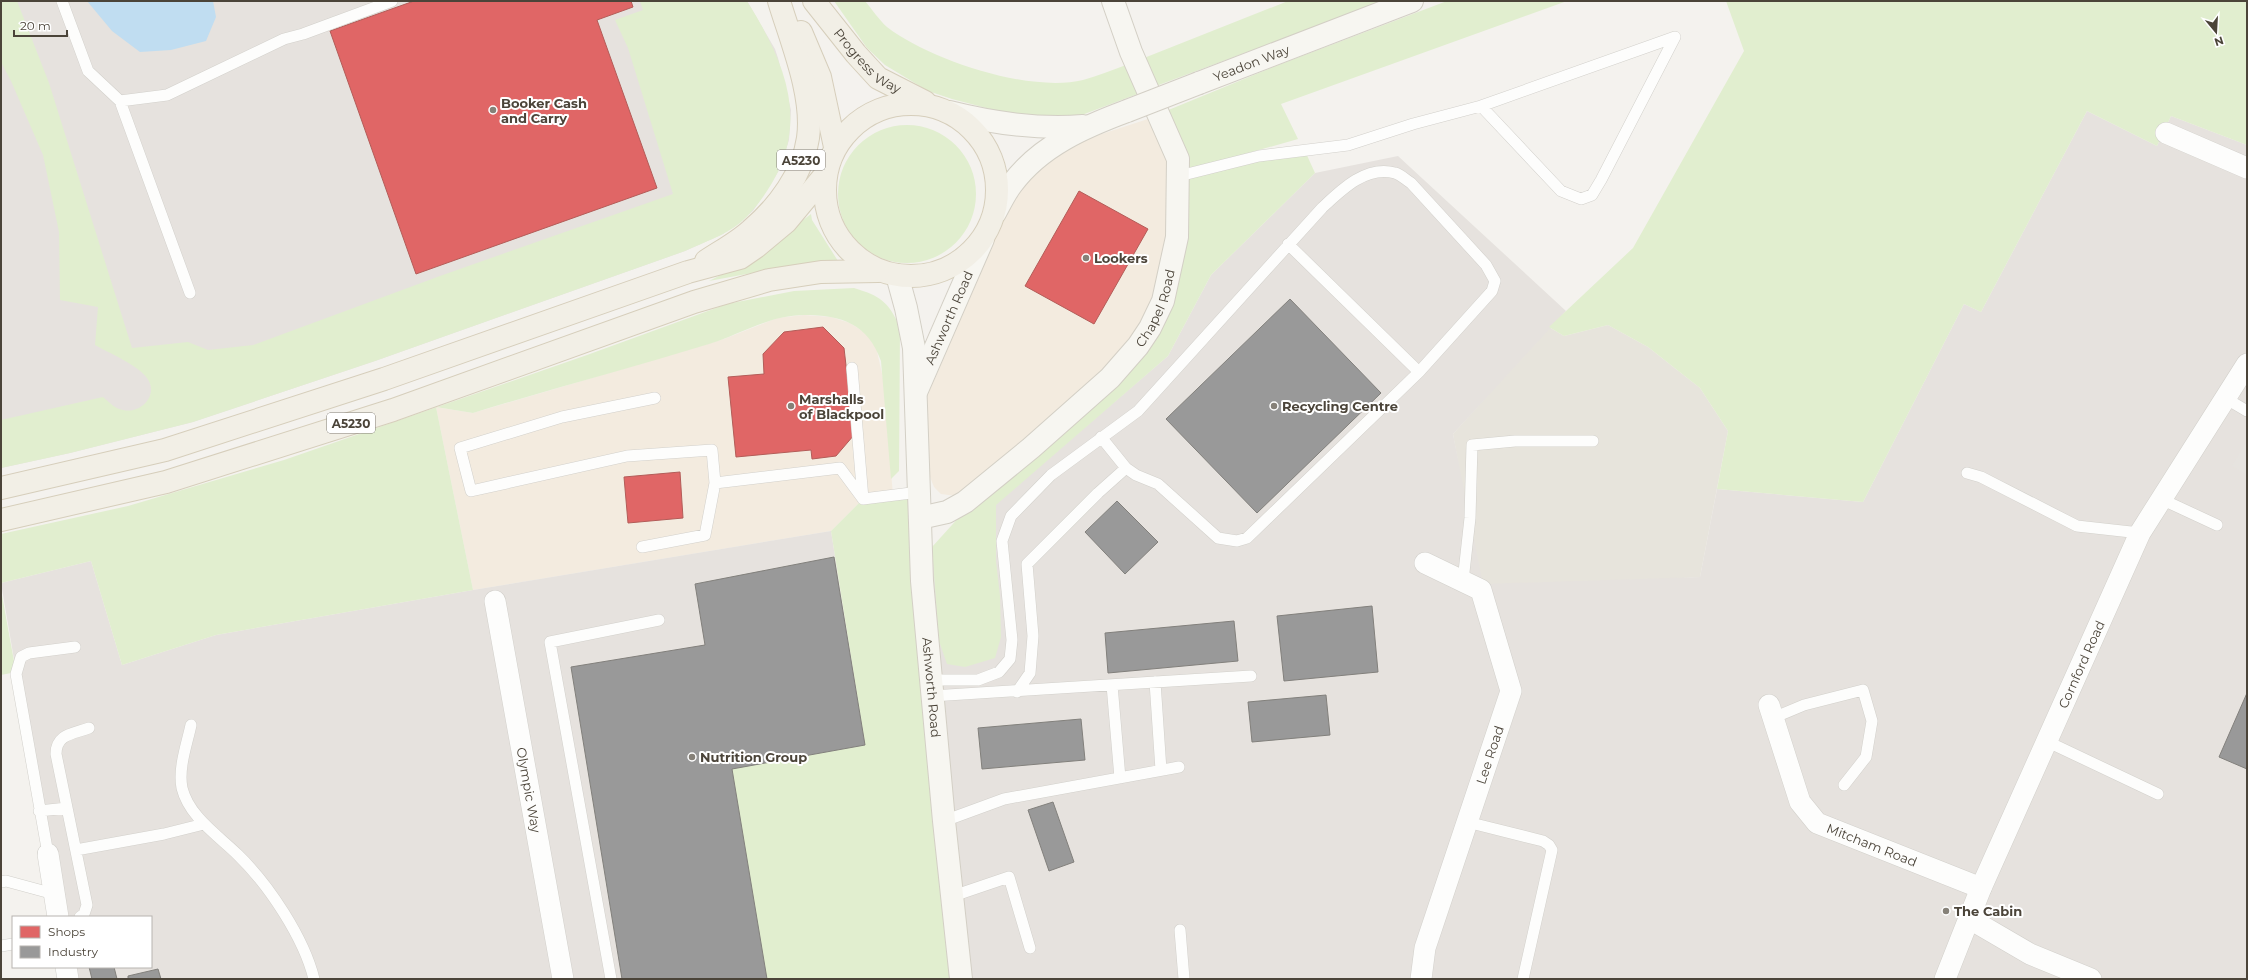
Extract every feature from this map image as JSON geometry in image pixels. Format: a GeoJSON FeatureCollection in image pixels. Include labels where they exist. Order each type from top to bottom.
{"type":"FeatureCollection","features":[{"type":"Feature","properties":{"kind":"main road","name":"A5230"},"geometry":{"type":"LineString","coordinates":[[688,272],[750,231],[787,190],[802,158],[808,137],[807,103],[798,64],[779,1]]}},
{"type":"Feature","properties":{"kind":"main road","name":"A5230"},"geometry":{"type":"LineString","coordinates":[[785,1],[794,13],[820,77],[835,147]]}},
{"type":"Feature","properties":{"kind":"main road","name":"Progress Way"},"geometry":{"type":"LineString","coordinates":[[814,1],[856,54],[878,78],[941,109]]}},
{"type":"Feature","properties":{"kind":"main road","name":"A5230"},"geometry":{"type":"LineString","coordinates":[[1,520],[166,482],[393,410],[694,302],[769,280],[821,272],[887,273],[925,276],[947,269],[967,256],[983,239],[995,213],[998,183],[990,154],[973,129],[941,109],[905,103],[877,110],[863,116],[853,125],[835,147],[825,175],[825,205],[834,233],[853,255],[887,273]]}},
{"type":"Feature","properties":{"kind":"main road","name":"A5230"},"geometry":{"type":"LineString","coordinates":[[1,488],[165,450],[384,380],[688,272],[740,258],[786,222],[825,175]]}},
{"type":"Feature","properties":{"kind":"street","name":"Chapel Road"},"geometry":{"type":"LineString","coordinates":[[920,518],[947,512],[965,502],[1031,448],[1110,378],[1138,346],[1150,328],[1163,301],[1169,281],[1177,237],[1179,176],[1178,159],[1131,52],[1113,1]]}},
{"type":"Feature","properties":{"kind":"street","name":"Yeadon Way"},"geometry":{"type":"LineString","coordinates":[[995,213],[1012,184],[1026,168],[1057,143],[1090,125],[1412,1]]}},
{"type":"Feature","properties":{"kind":"street","name":"Yeadon Way"},"geometry":{"type":"LineString","coordinates":[[941,109],[985,121],[1030,127],[1060,128],[1090,125]]}},
{"type":"Feature","properties":{"kind":"street"},"geometry":{"type":"LineString","coordinates":[[2166,133],[2247,168]]}},
{"type":"Feature","properties":{"kind":"street","name":"Ashworth Road"},"geometry":{"type":"LineString","coordinates":[[915,396],[983,239]]}},
{"type":"Feature","properties":{"kind":"street","name":"Ashworth Road"},"geometry":{"type":"LineString","coordinates":[[887,273],[906,308],[914,348],[922,581],[944,821],[961,979]]}},
{"type":"Feature","properties":{"kind":"street","name":"Cornford Road"},"geometry":{"type":"LineString","coordinates":[[1945,979],[1981,888],[2140,533],[2247,364]]}},
{"type":"Feature","properties":{"kind":"street","name":"Lee Road"},"geometry":{"type":"LineString","coordinates":[[1421,979],[1425,948],[1511,690],[1481,590],[1425,563]]}},
{"type":"Feature","properties":{"kind":"street","name":"Olympic Way"},"geometry":{"type":"LineString","coordinates":[[495,601],[563,979]]}},
{"type":"Feature","properties":{"kind":"street","name":"Mitcham Road"},"geometry":{"type":"LineString","coordinates":[[1771,711],[1800,802],[1817,823],[1981,888]]}},
{"type":"Feature","properties":{"kind":"street"},"geometry":{"type":"LineString","coordinates":[[48,854],[58,916]]}},
{"type":"Feature","properties":{"kind":"street"},"geometry":{"type":"LineString","coordinates":[[1970,919],[2030,954],[2091,979]]}},
{"type":"Feature","properties":{"kind":"street"},"geometry":{"type":"LineString","coordinates":[[66,968],[68,979]]}},
{"type":"Feature","properties":{"kind":"lane"},"geometry":{"type":"LineString","coordinates":[[62,1],[88,70],[120,101],[190,293]]}},
{"type":"Feature","properties":{"kind":"lane"},"geometry":{"type":"LineString","coordinates":[[120,101],[167,95],[284,39],[303,34],[392,1]]}},
{"type":"Feature","properties":{"kind":"lane"},"geometry":{"type":"LineString","coordinates":[[1179,176],[1259,156],[1348,145],[1413,124],[1481,106],[1675,37],[1592,195],[1581,198],[1561,192],[1481,106]]}},
{"type":"Feature","properties":{"kind":"lane"},"geometry":{"type":"LineString","coordinates":[[931,688],[978,680],[999,672],[1010,659],[1012,640],[1002,541],[1011,516],[1051,475],[1101,438],[1138,411],[1288,244],[1322,208],[1346,186],[1372,172],[1395,173],[1411,183],[1486,264],[1494,280],[1492,291],[1419,372],[1247,538],[1236,541],[1218,538],[1158,484],[1136,475],[1126,468],[1101,438]]}},
{"type":"Feature","properties":{"kind":"lane"},"geometry":{"type":"LineString","coordinates":[[1288,244],[1419,372]]}},
{"type":"Feature","properties":{"kind":"lane"},"geometry":{"type":"LineString","coordinates":[[852,368],[863,499]]}},
{"type":"Feature","properties":{"kind":"lane"},"geometry":{"type":"LineString","coordinates":[[642,547],[705,536],[715,484],[712,450],[627,456],[471,491],[460,448],[562,417],[655,398]]}},
{"type":"Feature","properties":{"kind":"lane"},"geometry":{"type":"LineString","coordinates":[[2225,398],[2247,411]]}},
{"type":"Feature","properties":{"kind":"lane"},"geometry":{"type":"LineString","coordinates":[[1463,581],[1470,518],[1472,445],[1515,441],[1593,441]]}},
{"type":"Feature","properties":{"kind":"lane"},"geometry":{"type":"LineString","coordinates":[[715,484],[840,468],[863,499]]}},
{"type":"Feature","properties":{"kind":"lane"},"geometry":{"type":"LineString","coordinates":[[1017,692],[1030,673],[1033,636],[1027,564],[1098,493],[1126,468]]}},
{"type":"Feature","properties":{"kind":"lane"},"geometry":{"type":"LineString","coordinates":[[1967,473],[1981,477],[2077,526],[2140,533]]}},
{"type":"Feature","properties":{"kind":"lane"},"geometry":{"type":"LineString","coordinates":[[863,499],[919,492]]}},
{"type":"Feature","properties":{"kind":"lane"},"geometry":{"type":"LineString","coordinates":[[2161,499],[2217,525]]}},
{"type":"Feature","properties":{"kind":"lane"},"geometry":{"type":"LineString","coordinates":[[611,979],[550,642],[659,620]]}},
{"type":"Feature","properties":{"kind":"lane"},"geometry":{"type":"LineString","coordinates":[[48,854],[39,811],[16,674],[21,657],[29,653],[75,647]]}},
{"type":"Feature","properties":{"kind":"lane"},"geometry":{"type":"LineString","coordinates":[[931,688],[1017,692],[1251,676]]}},
{"type":"Feature","properties":{"kind":"lane"},"geometry":{"type":"LineString","coordinates":[[1155,682],[1161,770]]}},
{"type":"Feature","properties":{"kind":"lane"},"geometry":{"type":"LineString","coordinates":[[1112,685],[1120,778]]}},
{"type":"Feature","properties":{"kind":"lane"},"geometry":{"type":"LineString","coordinates":[[1771,711],[1804,705],[1863,690],[1872,721],[1866,757],[1844,785]]}},
{"type":"Feature","properties":{"kind":"lane"},"geometry":{"type":"LineString","coordinates":[[191,725],[181,773],[183,789],[204,824],[238,855],[275,899],[297,935],[314,979]]}},
{"type":"Feature","properties":{"kind":"lane"},"geometry":{"type":"LineString","coordinates":[[81,916],[84,914],[87,906],[56,754],[56,745],[61,739],[68,735],[89,728]]}},
{"type":"Feature","properties":{"kind":"lane"},"geometry":{"type":"LineString","coordinates":[[2046,741],[2158,794]]}},
{"type":"Feature","properties":{"kind":"lane"},"geometry":{"type":"LineString","coordinates":[[944,821],[1004,799],[1178,767]]}},
{"type":"Feature","properties":{"kind":"lane"},"geometry":{"type":"LineString","coordinates":[[39,811],[67,808]]}},
{"type":"Feature","properties":{"kind":"lane"},"geometry":{"type":"LineString","coordinates":[[1467,822],[1543,841],[1549,845],[1552,850],[1523,979]]}},
{"type":"Feature","properties":{"kind":"lane"},"geometry":{"type":"LineString","coordinates":[[76,850],[164,834],[204,824]]}},
{"type":"Feature","properties":{"kind":"lane"},"geometry":{"type":"LineString","coordinates":[[953,896],[1009,877],[1030,948]]}},
{"type":"Feature","properties":{"kind":"lane"},"geometry":{"type":"LineString","coordinates":[[1,882],[6,881],[54,894]]}},
{"type":"Feature","properties":{"kind":"lane"},"geometry":{"type":"LineString","coordinates":[[1180,930],[1184,979]]}},
{"type":"Feature","properties":{"kind":"lane"},"geometry":{"type":"LineString","coordinates":[[1,946],[12,944]]}},
{"type":"Feature","properties":{"kind":"shaded area"},"geometry":{"type":"Polygon","coordinates":[[[1,1],[747,1],[775,49],[778,58],[791,110],[789,140],[780,169],[753,211],[723,234],[685,251],[375,361],[193,422],[70,453],[1,468],[1,1]]]}},
{"type":"Feature","properties":{"kind":"shaded area"},"geometry":{"type":"Polygon","coordinates":[[[2087,111],[2157,146],[2171,116],[2247,145],[2247,979],[961,979],[921,568],[1168,356],[1211,275],[1315,173],[1398,156],[1566,311],[1453,434],[1483,584],[1700,577],[1717,489],[1863,502],[1964,304],[1981,312],[2087,111]]]}},
{"type":"Feature","properties":{"kind":"shaded area"},"geometry":{"type":"Polygon","coordinates":[[[1151,118],[1169,157],[1173,183],[1158,297],[1126,353],[964,497],[941,494],[934,487],[930,477],[927,461],[927,392],[1003,218],[1017,195],[1038,169],[1074,143],[1151,118]]]}},
{"type":"Feature","properties":{"kind":"shaded area"},"geometry":{"type":"Polygon","coordinates":[[[804,315],[831,317],[850,323],[867,334],[876,347],[883,378],[893,495],[863,499],[831,531],[473,590],[436,407],[473,413],[724,339],[777,318],[804,315]]]}},
{"type":"Feature","properties":{"kind":"shaded area"},"geometry":{"type":"Polygon","coordinates":[[[1608,325],[1648,347],[1700,388],[1728,431],[1700,577],[1481,590],[1453,434],[1549,327],[1564,336],[1608,325]]]}},
{"type":"Feature","properties":{"kind":"shaded area"},"geometry":{"type":"Polygon","coordinates":[[[2247,443],[2247,475],[2232,466],[2247,443]]]}},
{"type":"Feature","properties":{"kind":"shaded area"},"geometry":{"type":"Polygon","coordinates":[[[831,531],[865,745],[732,769],[767,979],[68,979],[66,968],[152,968],[152,916],[58,916],[1,583],[91,561],[122,665],[216,635],[473,590],[831,531]]]}},
{"type":"Feature","properties":{"kind":"green space"},"geometry":{"type":"Polygon","coordinates":[[[1,1],[17,1],[49,83],[132,348],[188,342],[208,350],[253,345],[440,276],[673,194],[628,48],[615,20],[643,10],[640,1],[747,1],[760,23],[781,67],[787,89],[790,112],[789,135],[783,159],[772,183],[749,214],[734,228],[685,251],[375,361],[193,422],[70,453],[1,468],[1,420],[103,397],[117,408],[123,410],[136,409],[147,402],[151,390],[147,378],[137,368],[95,345],[98,307],[60,300],[59,232],[43,155],[11,81],[1,62],[1,1]]]}},
{"type":"Feature","properties":{"kind":"green space"},"geometry":{"type":"Polygon","coordinates":[[[834,1],[865,1],[887,27],[906,39],[928,51],[981,71],[1009,78],[1036,82],[1061,83],[1083,80],[1126,65],[1140,93],[1074,118],[1021,117],[952,99],[928,91],[885,65],[867,48],[834,1]]]}},
{"type":"Feature","properties":{"kind":"green space"},"geometry":{"type":"Polygon","coordinates":[[[1288,1],[1384,1],[1156,86],[1144,58],[1288,1]]]}},
{"type":"Feature","properties":{"kind":"green space"},"geometry":{"type":"Polygon","coordinates":[[[1447,1],[1567,1],[1281,104],[1298,139],[1185,171],[1166,111],[1273,67],[1447,1]]]}},
{"type":"Feature","properties":{"kind":"green space"},"geometry":{"type":"Polygon","coordinates":[[[1726,1],[2247,1],[2247,145],[2171,116],[2157,146],[2087,111],[1981,312],[1964,304],[1863,502],[1717,489],[1728,431],[1700,388],[1648,347],[1608,325],[1564,336],[1549,327],[1633,248],[1744,51],[1726,1]]]}},
{"type":"Feature","properties":{"kind":"green space"},"geometry":{"type":"Polygon","coordinates":[[[907,125],[933,130],[956,145],[971,168],[976,194],[971,220],[956,243],[933,258],[907,263],[881,258],[858,243],[843,220],[838,194],[843,168],[858,145],[881,130],[907,125]]]}},
{"type":"Feature","properties":{"kind":"green space"},"geometry":{"type":"Polygon","coordinates":[[[1305,151],[1315,173],[1211,275],[1168,356],[996,505],[996,561],[1000,596],[1001,637],[995,658],[965,667],[947,664],[939,641],[932,547],[961,515],[1155,329],[1185,174],[1305,151]]]}},
{"type":"Feature","properties":{"kind":"green space"},"geometry":{"type":"Polygon","coordinates":[[[811,214],[812,220],[838,261],[779,268],[709,281],[752,259],[811,214]]]}},
{"type":"Feature","properties":{"kind":"green space"},"geometry":{"type":"Polygon","coordinates":[[[854,288],[863,291],[877,297],[887,305],[900,327],[899,471],[891,479],[881,361],[876,348],[861,330],[852,324],[842,320],[818,315],[779,318],[709,344],[473,413],[437,407],[587,355],[727,304],[794,291],[854,288]]]}},
{"type":"Feature","properties":{"kind":"green space"},"geometry":{"type":"Polygon","coordinates":[[[436,407],[473,590],[216,635],[122,665],[91,561],[1,583],[1,534],[128,506],[284,460],[436,407]]]}},
{"type":"Feature","properties":{"kind":"green space"},"geometry":{"type":"Polygon","coordinates":[[[915,492],[961,979],[767,979],[732,769],[865,745],[831,531],[863,499],[915,492]]]}},
{"type":"Feature","properties":{"kind":"green space"},"geometry":{"type":"Polygon","coordinates":[[[1,590],[16,672],[1,675],[1,590]]]}},
{"type":"Feature","properties":{"kind":"water"},"geometry":{"type":"Polygon","coordinates":[[[87,1],[213,1],[216,17],[206,41],[171,50],[140,52],[112,31],[87,1]]]}},
{"type":"Feature","properties":{"kind":"building: Shops","name":"Booker Cash and Carry"},"geometry":{"type":"Polygon","coordinates":[[[414,1],[631,1],[633,7],[597,20],[657,188],[416,274],[330,31],[414,1]]]}},
{"type":"Feature","properties":{"kind":"building: Shops","name":"Lookers"},"geometry":{"type":"Polygon","coordinates":[[[1079,191],[1148,229],[1094,324],[1025,286],[1079,191]]]}},
{"type":"Feature","properties":{"kind":"building: Shops","name":"Marshalls of Blackpool"},"geometry":{"type":"Polygon","coordinates":[[[823,327],[844,348],[854,435],[836,456],[812,459],[811,450],[736,457],[728,377],[764,374],[763,354],[784,332],[823,327]]]}},
{"type":"Feature","properties":{"kind":"building: Shops"},"geometry":{"type":"Polygon","coordinates":[[[680,472],[683,518],[628,523],[624,477],[680,472]]]}},
{"type":"Feature","properties":{"kind":"building: Industry","name":"Recycling Centre"},"geometry":{"type":"Polygon","coordinates":[[[1290,299],[1381,393],[1257,513],[1166,419],[1290,299]]]}},
{"type":"Feature","properties":{"kind":"building: Industry"},"geometry":{"type":"Polygon","coordinates":[[[1117,501],[1158,542],[1125,574],[1085,532],[1117,501]]]}},
{"type":"Feature","properties":{"kind":"building: Industry","name":"Nutrition Group"},"geometry":{"type":"Polygon","coordinates":[[[834,557],[865,745],[732,769],[767,979],[622,979],[571,667],[705,645],[695,584],[834,557]]]}},
{"type":"Feature","properties":{"kind":"building: Industry"},"geometry":{"type":"Polygon","coordinates":[[[1372,606],[1378,672],[1284,681],[1277,616],[1372,606]]]}},
{"type":"Feature","properties":{"kind":"building: Industry"},"geometry":{"type":"Polygon","coordinates":[[[1234,621],[1238,661],[1108,673],[1105,633],[1234,621]]]}},
{"type":"Feature","properties":{"kind":"building: Industry"},"geometry":{"type":"Polygon","coordinates":[[[2247,693],[2247,769],[2219,757],[2247,693]]]}},
{"type":"Feature","properties":{"kind":"building: Industry"},"geometry":{"type":"Polygon","coordinates":[[[1326,695],[1330,735],[1252,742],[1248,702],[1326,695]]]}},
{"type":"Feature","properties":{"kind":"building: Industry"},"geometry":{"type":"Polygon","coordinates":[[[1081,719],[1085,760],[982,769],[978,728],[1081,719]]]}},
{"type":"Feature","properties":{"kind":"building: Industry"},"geometry":{"type":"Polygon","coordinates":[[[1053,802],[1074,862],[1049,871],[1028,810],[1053,802]]]}},
{"type":"Feature","properties":{"kind":"building: Industry"},"geometry":{"type":"Polygon","coordinates":[[[89,968],[114,968],[117,979],[92,979],[89,968]]]}},
{"type":"Feature","properties":{"kind":"building: Industry"},"geometry":{"type":"Polygon","coordinates":[[[158,969],[161,979],[128,979],[128,976],[158,969]]]}},
{"type":"Feature","properties":{"kind":"place","name":"Booker Cash and Carry"},"geometry":{"type":"Point","coordinates":[493,110]}},
{"type":"Feature","properties":{"kind":"place","name":"Lookers"},"geometry":{"type":"Point","coordinates":[1086,258]}},
{"type":"Feature","properties":{"kind":"place","name":"Marshalls of Blackpool"},"geometry":{"type":"Point","coordinates":[791,406]}},
{"type":"Feature","properties":{"kind":"place","name":"Recycling Centre"},"geometry":{"type":"Point","coordinates":[1274,406]}},
{"type":"Feature","properties":{"kind":"place","name":"Nutrition Group"},"geometry":{"type":"Point","coordinates":[692,757]}},
{"type":"Feature","properties":{"kind":"place","name":"The Cabin"},"geometry":{"type":"Point","coordinates":[1946,911]}}]}
